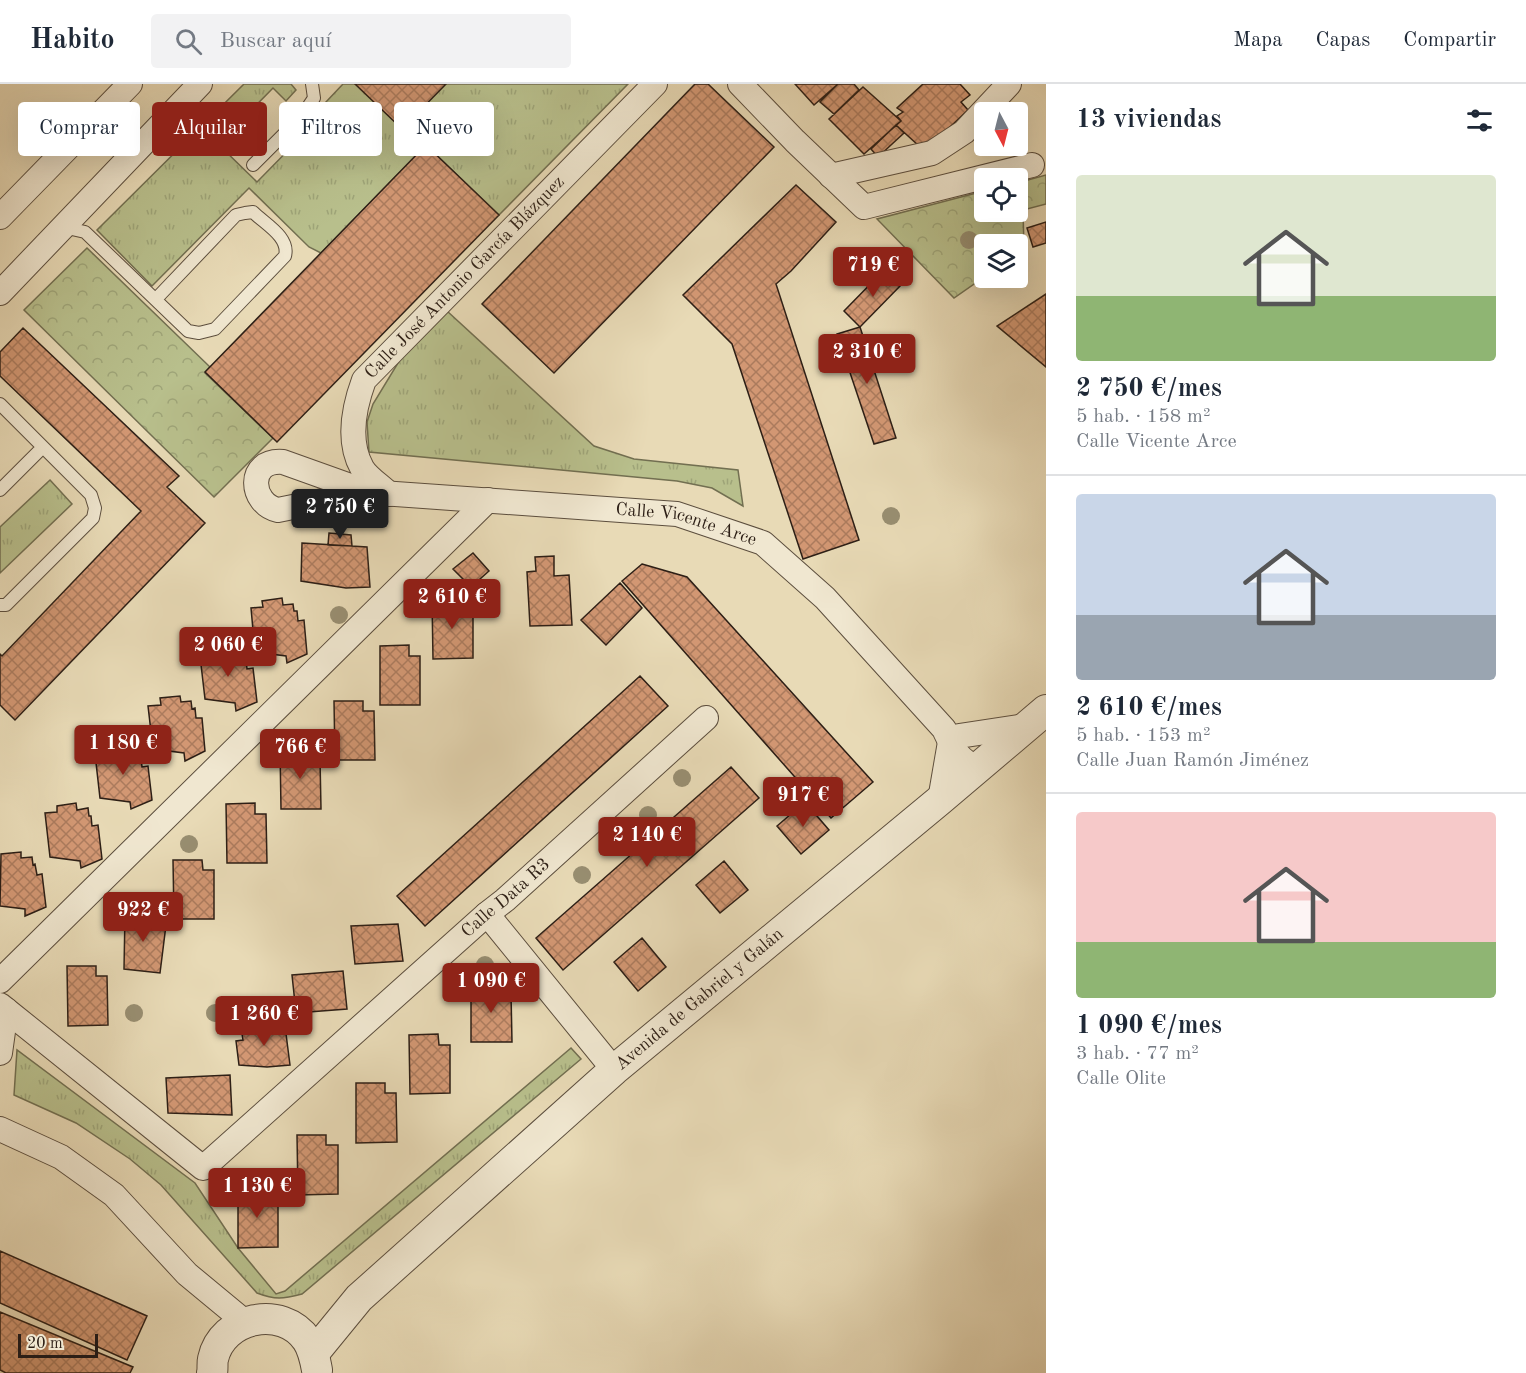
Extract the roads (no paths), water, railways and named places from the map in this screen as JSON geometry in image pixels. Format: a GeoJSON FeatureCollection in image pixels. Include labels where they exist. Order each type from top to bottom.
{"type":"FeatureCollection","features":[{"type":"Feature","properties":{"kind":"street"},"geometry":{"type":"LineString","coordinates":[[0,217],[130,84]]}},
{"type":"Feature","properties":{"kind":"street"},"geometry":{"type":"LineString","coordinates":[[0,293],[200,84]]}},
{"type":"Feature","properties":{"kind":"street","name":"Calle José Antonio García Blázquez"},"geometry":{"type":"LineString","coordinates":[[378,493],[363,470],[354,449],[357,400],[364,380],[655,84]]}},
{"type":"Feature","properties":{"kind":"street"},"geometry":{"type":"LineString","coordinates":[[740,84],[864,207],[1032,165]]}},
{"type":"Feature","properties":{"kind":"street"},"geometry":{"type":"LineString","coordinates":[[831,176],[932,153],[964,132],[1009,84]]}},
{"type":"Feature","properties":{"kind":"street","name":"Calle Vicente Arce"},"geometry":{"type":"LineString","coordinates":[[378,493],[677,514],[763,543],[825,598],[951,736],[969,743],[977,768]]}},
{"type":"Feature","properties":{"kind":"street"},"geometry":{"type":"LineString","coordinates":[[0,981],[488,500]]}},
{"type":"Feature","properties":{"kind":"street","name":"Calle Data R3"},"geometry":{"type":"LineString","coordinates":[[3,1007],[202,1168],[505,900],[706,718]]}},
{"type":"Feature","properties":{"kind":"street"},"geometry":{"type":"LineString","coordinates":[[940,800],[951,736],[1036,718]]}},
{"type":"Feature","properties":{"kind":"street","name":"Avenida de Gabriel y Galán"},"geometry":{"type":"LineString","coordinates":[[315,1363],[359,1298],[614,1070],[1036,718]]}},
{"type":"Feature","properties":{"kind":"street"},"geometry":{"type":"LineString","coordinates":[[487,914],[614,1070]]}},
{"type":"Feature","properties":{"kind":"street"},"geometry":{"type":"LineString","coordinates":[[0,1053],[3,1007]]}},
{"type":"Feature","properties":{"kind":"street"},"geometry":{"type":"LineString","coordinates":[[0,1129],[61,1157],[114,1195],[235,1329]]}},
{"type":"Feature","properties":{"kind":"street","name":"Avenida de Gabriel y Galán"},"geometry":{"type":"LineString","coordinates":[[294,1327],[359,1298]]}},
{"type":"Feature","properties":{"kind":"street"},"geometry":{"type":"LineString","coordinates":[[213,1373],[213,1359],[219,1344],[235,1329],[262,1318],[279,1320],[294,1327],[306,1339],[315,1363]]}},
{"type":"Feature","properties":{"kind":"lane"},"geometry":{"type":"LineString","coordinates":[[253,165],[302,116],[314,99],[312,84]]}},
{"type":"Feature","properties":{"kind":"lane"},"geometry":{"type":"LineString","coordinates":[[63,227],[85,232],[188,331],[199,333],[215,329],[285,256],[287,249],[282,238],[253,212],[236,215],[156,299]]}},
{"type":"Feature","properties":{"kind":"lane"},"geometry":{"type":"LineString","coordinates":[[0,405],[91,495],[95,508],[93,518],[6,605],[0,605]]}},
{"type":"Feature","properties":{"kind":"lane"},"geometry":{"type":"LineString","coordinates":[[0,490],[43,447]]}}]}
